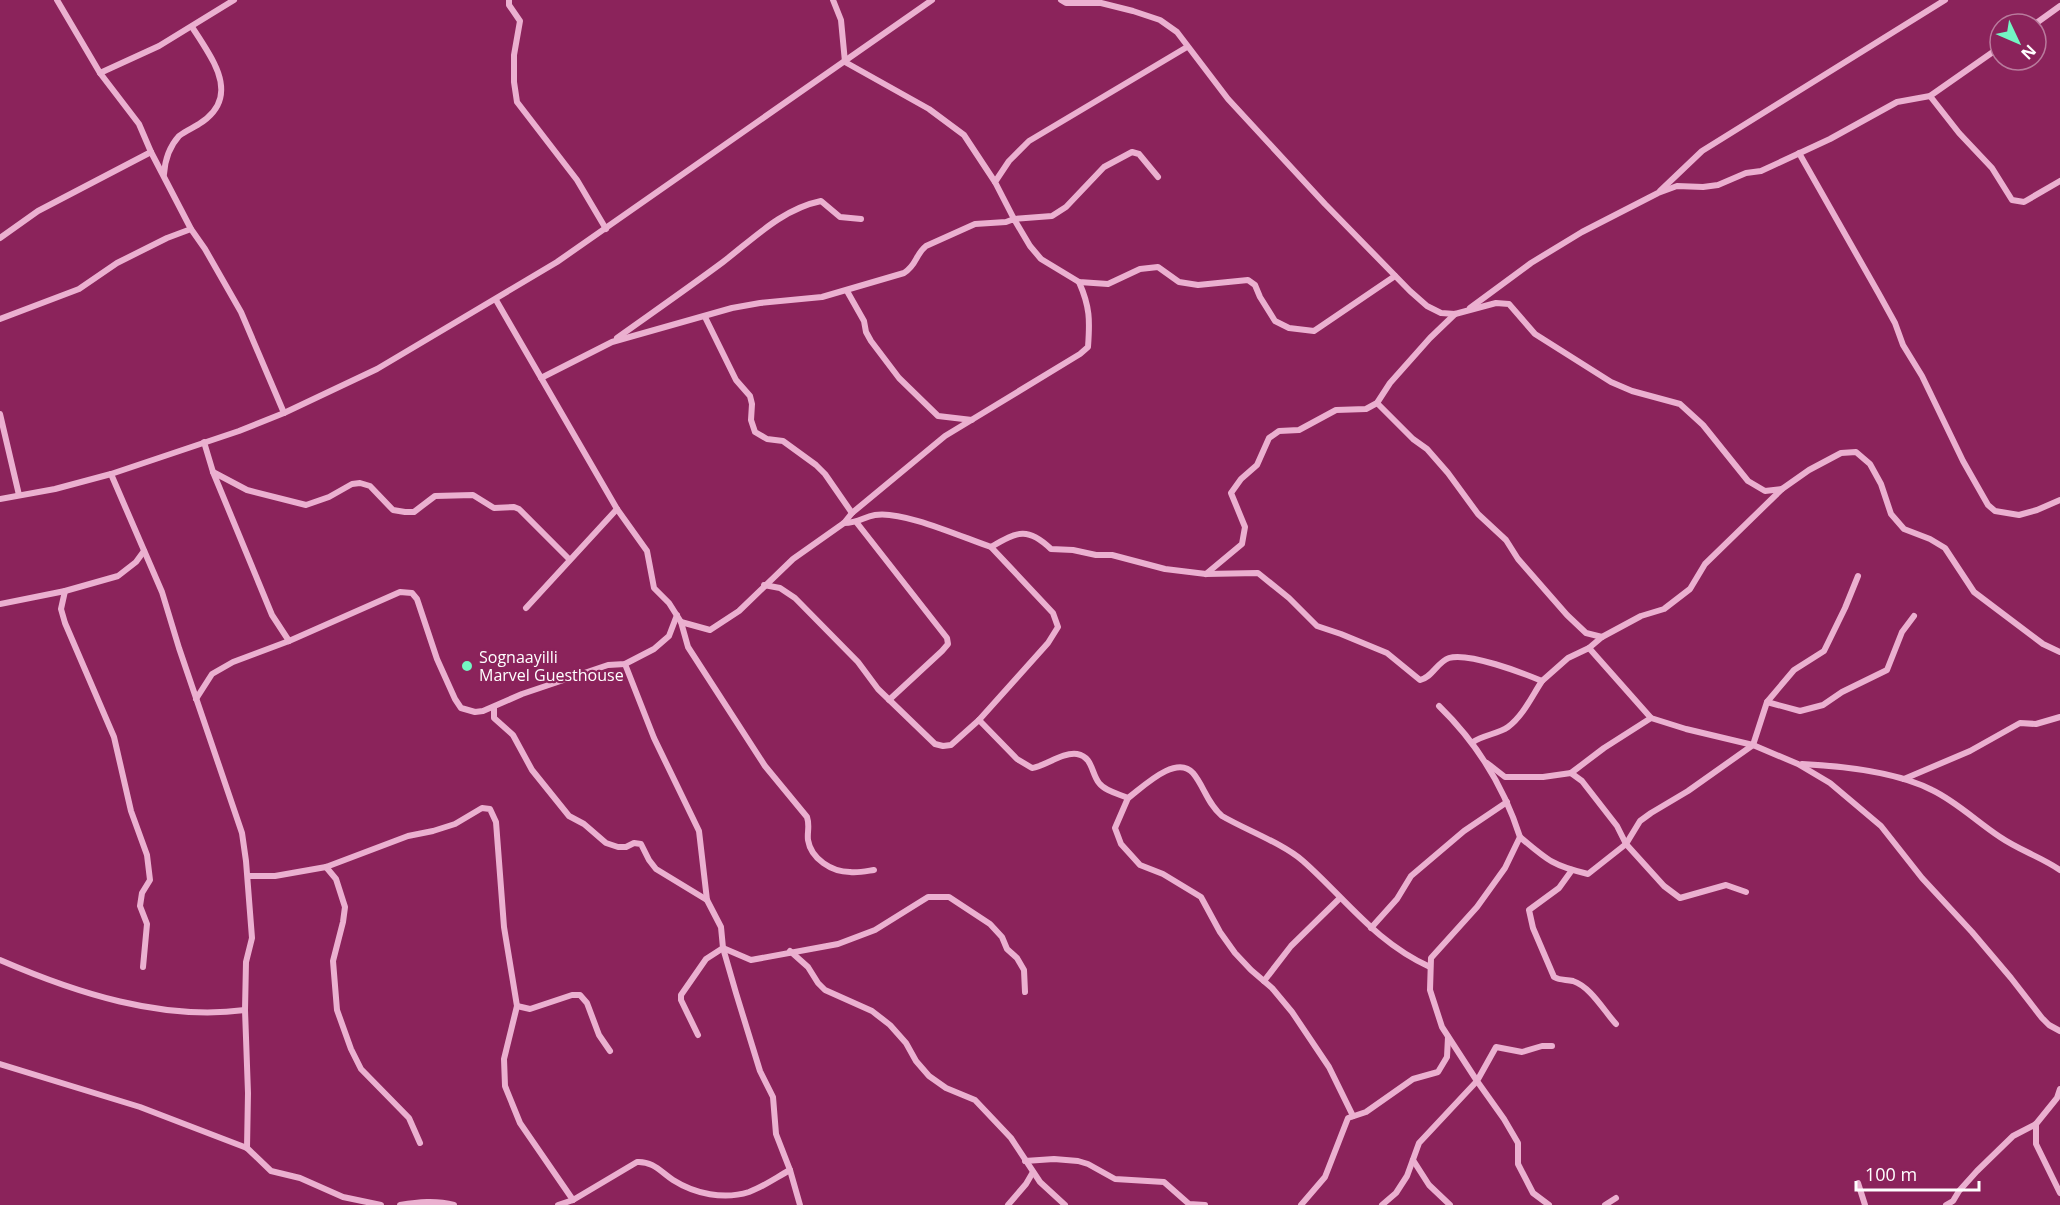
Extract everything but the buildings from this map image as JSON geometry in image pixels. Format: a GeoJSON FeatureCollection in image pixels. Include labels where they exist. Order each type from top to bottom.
{"type":"FeatureCollection","features":[{"type":"Feature","properties":{"kind":"street"},"geometry":{"type":"LineString","coordinates":[[57,0],[100,74],[139,124],[191,229],[241,312],[284,413]]}},
{"type":"Feature","properties":{"kind":"street"},"geometry":{"type":"LineString","coordinates":[[100,74],[159,46],[234,0]]}},
{"type":"Feature","properties":{"kind":"street"},"geometry":{"type":"LineString","coordinates":[[509,0],[509,5],[520,21],[514,55],[517,102],[577,180],[606,229]]}},
{"type":"Feature","properties":{"kind":"street"},"geometry":{"type":"LineString","coordinates":[[833,0],[841,20],[844,62]]}},
{"type":"Feature","properties":{"kind":"street"},"geometry":{"type":"LineString","coordinates":[[0,499],[111,474],[239,431],[284,413],[377,369],[557,262],[932,0]]}},
{"type":"Feature","properties":{"kind":"street"},"geometry":{"type":"LineString","coordinates":[[1061,0],[1066,3],[1101,3],[1160,20],[1177,32],[1236,107],[1325,204],[1427,306],[1441,313],[1455,314],[1496,303],[1509,304],[1535,334],[1611,382],[1632,391],[1680,405],[1703,425],[1748,481],[1765,491],[1782,489]]}},
{"type":"Feature","properties":{"kind":"street"},"geometry":{"type":"LineString","coordinates":[[1658,193],[1702,152],[1945,0]]}},
{"type":"Feature","properties":{"kind":"street"},"geometry":{"type":"LineString","coordinates":[[164,175],[165,161],[172,145],[181,134],[213,115],[220,105],[222,90],[215,65],[192,27]]}},
{"type":"Feature","properties":{"kind":"street"},"geometry":{"type":"LineString","coordinates":[[995,182],[1010,161],[1029,141],[1187,47]]}},
{"type":"Feature","properties":{"kind":"street"},"geometry":{"type":"LineString","coordinates":[[1468,310],[1531,263],[1582,232],[1658,193],[1677,186],[1718,185],[1746,173],[1761,171],[1830,139],[1897,102],[1930,96],[1988,55]]}},
{"type":"Feature","properties":{"kind":"street"},"geometry":{"type":"LineString","coordinates":[[844,62],[929,109],[964,135],[995,182],[1030,246],[1041,259],[1079,282],[1108,284],[1140,268],[1158,267],[1179,282],[1198,285],[1248,280],[1255,285],[1275,321],[1289,328],[1314,331],[1395,276]]}},
{"type":"Feature","properties":{"kind":"street"},"geometry":{"type":"LineString","coordinates":[[1930,96],[1959,133],[1992,168],[2012,200],[2024,202],[2060,181]]}},
{"type":"Feature","properties":{"kind":"street"},"geometry":{"type":"LineString","coordinates":[[0,238],[38,212],[151,152]]}},
{"type":"Feature","properties":{"kind":"street"},"geometry":{"type":"LineString","coordinates":[[612,342],[750,305],[822,297],[904,273],[916,263],[919,251],[926,246],[975,224],[1052,216],[1066,207],[1104,167],[1132,152],[1139,154],[1158,177]]}},
{"type":"Feature","properties":{"kind":"street"},"geometry":{"type":"LineString","coordinates":[[1799,153],[1890,313],[1903,345],[1922,376],[1988,505],[1995,511],[2019,515],[2060,500]]}},
{"type":"Feature","properties":{"kind":"street"},"geometry":{"type":"LineString","coordinates":[[542,378],[612,342],[760,232],[803,204],[820,201],[840,216],[861,219]]}},
{"type":"Feature","properties":{"kind":"street"},"geometry":{"type":"LineString","coordinates":[[0,319],[78,289],[117,263],[167,238],[191,229]]}},
{"type":"Feature","properties":{"kind":"street"},"geometry":{"type":"LineString","coordinates":[[681,622],[710,630],[739,611],[793,559],[844,523],[852,513],[945,435],[1080,354],[1088,346],[1088,303],[1079,282]]}},
{"type":"Feature","properties":{"kind":"street"},"geometry":{"type":"LineString","coordinates":[[847,291],[864,321],[871,341],[899,378],[938,416],[972,420]]}},
{"type":"Feature","properties":{"kind":"street"},"geometry":{"type":"LineString","coordinates":[[496,300],[616,509],[647,551],[654,588],[677,615],[688,647],[765,766],[807,817],[810,825],[807,838],[811,853],[821,863],[849,873],[874,870]]}},
{"type":"Feature","properties":{"kind":"street"},"geometry":{"type":"LineString","coordinates":[[1206,574],[1242,544],[1245,528],[1231,492],[1241,478],[1257,465],[1269,438],[1279,431],[1299,430],[1336,410],[1366,409],[1377,403],[1390,383],[1423,345],[1455,314]]}},
{"type":"Feature","properties":{"kind":"street"},"geometry":{"type":"LineString","coordinates":[[705,316],[736,380],[750,396],[755,432],[767,439],[783,441],[816,465],[852,513]]}},
{"type":"Feature","properties":{"kind":"street"},"geometry":{"type":"LineString","coordinates":[[1377,403],[1441,465],[1478,514],[1506,540],[1518,559],[1567,615],[1586,633],[1602,638]]}},
{"type":"Feature","properties":{"kind":"street"},"geometry":{"type":"LineString","coordinates":[[0,414],[20,495]]}},
{"type":"Feature","properties":{"kind":"street"},"geometry":{"type":"LineString","coordinates":[[204,442],[213,472],[272,615],[289,641]]}},
{"type":"Feature","properties":{"kind":"street"},"geometry":{"type":"LineString","coordinates":[[1473,742],[1482,736],[1507,727],[1525,708],[1542,681],[1568,658],[1589,648],[1641,616],[1664,609],[1690,590],[1705,564],[1782,489],[1809,470],[1841,453],[1856,452],[1870,464],[1881,484],[1891,513],[1904,529],[1945,548],[1974,592],[2043,644],[2060,652]]}},
{"type":"Feature","properties":{"kind":"street"},"geometry":{"type":"LineString","coordinates":[[213,472],[247,490],[306,505],[329,497],[352,484],[360,483],[370,486],[393,510],[405,512],[414,512],[435,496],[473,495],[494,508],[519,509],[569,560]]}},
{"type":"Feature","properties":{"kind":"street"},"geometry":{"type":"LineString","coordinates":[[111,474],[162,592],[242,833],[248,876],[252,938],[246,962],[247,1148]]}},
{"type":"Feature","properties":{"kind":"street"},"geometry":{"type":"LineString","coordinates":[[526,608],[616,509]]}},
{"type":"Feature","properties":{"kind":"street"},"geometry":{"type":"LineString","coordinates":[[764,585],[780,588],[795,598],[858,662],[889,700],[936,744],[951,745],[957,741],[979,720],[1048,643],[1058,627],[1053,613],[992,547],[919,522],[896,517],[875,515],[857,523],[844,523]]}},
{"type":"Feature","properties":{"kind":"street"},"geometry":{"type":"LineString","coordinates":[[857,523],[947,638],[948,644],[942,651],[889,700]]}},
{"type":"Feature","properties":{"kind":"street"},"geometry":{"type":"LineString","coordinates":[[992,547],[1027,532],[1039,537],[1051,549],[1112,555],[1165,569],[1206,574],[1258,573],[1289,598],[1317,626],[1387,653],[1420,680],[1427,679],[1448,658],[1461,656],[1516,670],[1542,681]]}},
{"type":"Feature","properties":{"kind":"street"},"geometry":{"type":"LineString","coordinates":[[0,604],[66,591],[118,576],[136,562],[144,551]]}},
{"type":"Feature","properties":{"kind":"street"},"geometry":{"type":"LineString","coordinates":[[1439,706],[1459,725],[1487,763],[1507,802],[1520,837],[1548,861],[1588,874],[1626,844],[1640,821],[1688,791],[1753,745],[1767,702],[1794,670],[1824,651],[1858,576]]}},
{"type":"Feature","properties":{"kind":"street"},"geometry":{"type":"LineString","coordinates":[[66,591],[62,609],[65,623],[114,737],[131,811],[147,855],[150,880],[142,893],[140,906],[147,924],[143,967]]}},
{"type":"Feature","properties":{"kind":"street"},"geometry":{"type":"LineString","coordinates":[[196,699],[212,674],[233,662],[289,641],[400,592],[407,591],[417,599],[437,659],[461,708],[475,712],[608,665],[625,664],[654,649],[669,636],[677,615]]}},
{"type":"Feature","properties":{"kind":"street"},"geometry":{"type":"LineString","coordinates":[[1767,702],[1800,711],[1823,705],[1842,692],[1887,670],[1902,632],[1914,616]]}},
{"type":"Feature","properties":{"kind":"street"},"geometry":{"type":"LineString","coordinates":[[1589,648],[1651,718],[1753,745],[1798,764],[1830,783],[1873,818],[1922,878],[2012,978],[2042,1018],[2060,1031]]}},
{"type":"Feature","properties":{"kind":"street"},"geometry":{"type":"LineString","coordinates":[[625,664],[654,738],[699,831],[707,900],[722,927],[723,948],[760,1071],[773,1097],[776,1134],[800,1205]]}},
{"type":"Feature","properties":{"kind":"street"},"geometry":{"type":"LineString","coordinates":[[494,706],[494,718],[513,735],[532,770],[569,816],[584,824],[606,843],[618,847],[626,847],[634,843],[640,844],[656,869],[707,900]]}},
{"type":"Feature","properties":{"kind":"street"},"geometry":{"type":"LineString","coordinates":[[1904,779],[1970,751],[2020,723],[2036,724],[2060,717]]}},
{"type":"Feature","properties":{"kind":"street"},"geometry":{"type":"LineString","coordinates":[[1487,763],[1505,777],[1543,777],[1571,773],[1604,748],[1651,718]]}},
{"type":"Feature","properties":{"kind":"street"},"geometry":{"type":"LineString","coordinates":[[979,720],[1017,759],[1032,768],[1063,756],[1077,754],[1090,762],[1099,783],[1112,792],[1128,798]]}},
{"type":"Feature","properties":{"kind":"street"},"geometry":{"type":"LineString","coordinates":[[1798,764],[1832,766],[1904,779],[1932,790],[2000,837],[2042,858],[2060,870]]}},
{"type":"Feature","properties":{"kind":"street"},"geometry":{"type":"LineString","coordinates":[[1353,1116],[1329,1067],[1292,1012],[1272,988],[1235,953],[1220,932],[1201,897],[1163,874],[1140,865],[1121,844],[1114,828],[1128,798],[1174,766],[1184,767],[1193,773],[1213,808],[1222,816],[1302,860],[1371,928],[1401,952],[1430,967]]}},
{"type":"Feature","properties":{"kind":"street"},"geometry":{"type":"LineString","coordinates":[[1571,773],[1582,781],[1593,794],[1617,826],[1626,844],[1664,886],[1680,898],[1726,885],[1746,892]]}},
{"type":"Feature","properties":{"kind":"street"},"geometry":{"type":"LineString","coordinates":[[1371,928],[1397,899],[1411,876],[1464,831],[1507,802]]}},
{"type":"Feature","properties":{"kind":"street"},"geometry":{"type":"LineString","coordinates":[[248,876],[294,874],[326,867],[408,836],[455,824],[482,808],[490,809],[496,822],[504,927],[517,1006],[504,1059],[505,1086],[520,1124],[573,1200]]}},
{"type":"Feature","properties":{"kind":"street"},"geometry":{"type":"LineString","coordinates":[[1520,837],[1504,868],[1477,906],[1431,958],[1430,990],[1442,1027],[1518,1143],[1518,1164],[1533,1193],[1549,1205]]}},
{"type":"Feature","properties":{"kind":"street"},"geometry":{"type":"LineString","coordinates":[[326,867],[336,879],[345,907],[333,961],[337,1010],[361,1069],[409,1118],[420,1143]]}},
{"type":"Feature","properties":{"kind":"street"},"geometry":{"type":"LineString","coordinates":[[1572,870],[1559,888],[1529,910],[1533,928],[1554,977],[1559,980],[1573,981],[1585,989],[1616,1024]]}},
{"type":"Feature","properties":{"kind":"street"},"geometry":{"type":"LineString","coordinates":[[723,948],[751,960],[838,944],[874,930],[928,897],[949,897],[990,924],[1002,937],[1007,950],[1017,958],[1024,970],[1025,992]]}},
{"type":"Feature","properties":{"kind":"street"},"geometry":{"type":"LineString","coordinates":[[1264,981],[1291,945],[1340,898]]}},
{"type":"Feature","properties":{"kind":"street"},"geometry":{"type":"LineString","coordinates":[[698,1035],[681,1000],[681,995],[706,959],[723,948]]}},
{"type":"Feature","properties":{"kind":"street"},"geometry":{"type":"LineString","coordinates":[[790,951],[808,967],[825,990],[873,1011],[890,1025],[929,1076],[946,1088],[975,1100],[1011,1138],[1040,1182],[1065,1205]]}},
{"type":"Feature","properties":{"kind":"street"},"geometry":{"type":"LineString","coordinates":[[0,960],[31,974],[136,1005],[168,1010],[222,1013],[245,1010]]}},
{"type":"Feature","properties":{"kind":"street"},"geometry":{"type":"LineString","coordinates":[[517,1006],[530,1009],[572,995],[579,995],[587,1003],[599,1035],[610,1051]]}},
{"type":"Feature","properties":{"kind":"street"},"geometry":{"type":"LineString","coordinates":[[1301,1205],[1325,1177],[1348,1118],[1366,1112],[1413,1079],[1438,1072],[1447,1057],[1448,1036]]}},
{"type":"Feature","properties":{"kind":"street"},"geometry":{"type":"LineString","coordinates":[[1382,1205],[1396,1193],[1407,1176],[1419,1143],[1477,1081],[1496,1047],[1522,1052],[1542,1046],[1552,1046]]}},
{"type":"Feature","properties":{"kind":"street"},"geometry":{"type":"LineString","coordinates":[[0,1064],[140,1107],[247,1148],[271,1172],[300,1178],[343,1197],[381,1205]]}},
{"type":"Feature","properties":{"kind":"street"},"geometry":{"type":"LineString","coordinates":[[1946,1205],[1953,1201],[1977,1171],[2013,1136],[2036,1124],[2057,1098],[2060,1089]]}},
{"type":"Feature","properties":{"kind":"street"},"geometry":{"type":"LineString","coordinates":[[2036,1124],[2036,1144],[2060,1193]]}},
{"type":"Feature","properties":{"kind":"street"},"geometry":{"type":"LineString","coordinates":[[1025,1161],[1054,1159],[1078,1161],[1089,1164],[1114,1179],[1164,1182],[1189,1204],[1205,1205]]}},
{"type":"Feature","properties":{"kind":"street"},"geometry":{"type":"LineString","coordinates":[[1413,1160],[1429,1185],[1450,1205]]}},
{"type":"Feature","properties":{"kind":"street"},"geometry":{"type":"LineString","coordinates":[[558,1205],[573,1200],[637,1162],[645,1161],[658,1167],[674,1180],[693,1189],[727,1197],[750,1191],[790,1170]]}},
{"type":"Feature","properties":{"kind":"street"},"geometry":{"type":"LineString","coordinates":[[1008,1205],[1033,1172]]}},
{"type":"Feature","properties":{"kind":"street"},"geometry":{"type":"LineString","coordinates":[[1858,1183],[1865,1205]]}},
{"type":"Feature","properties":{"kind":"street"},"geometry":{"type":"LineString","coordinates":[[1605,1205],[1616,1198]]}},
{"type":"Feature","properties":{"kind":"street"},"geometry":{"type":"LineString","coordinates":[[400,1205],[416,1202],[443,1202],[454,1205]]}},
{"type":"Feature","properties":{"kind":"place","name":"Sognaayilli Marvel Guesthouse"},"geometry":{"type":"Point","coordinates":[467,666]}}]}
